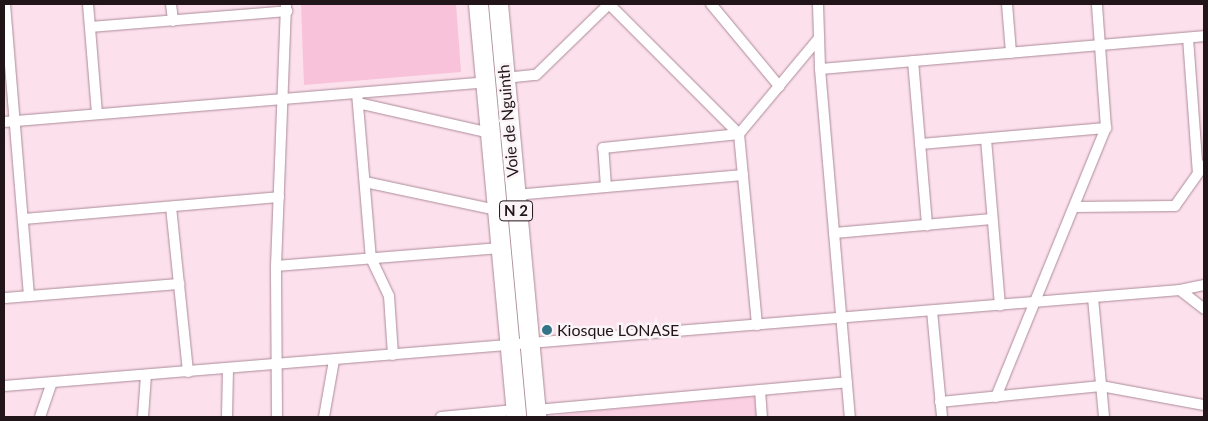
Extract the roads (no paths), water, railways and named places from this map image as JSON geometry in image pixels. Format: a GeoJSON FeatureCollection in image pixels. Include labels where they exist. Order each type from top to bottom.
{"type":"FeatureCollection","features":[{"type":"Feature","properties":{"kind":"highway","name":"Voie de Nguinth"},"geometry":{"type":"LineString","coordinates":[[478,4],[516,414]]}},
{"type":"Feature","properties":{"kind":"highway","name":"Voie de Nguinth"},"geometry":{"type":"LineString","coordinates":[[498,4],[536,413]]}},
{"type":"Feature","properties":{"kind":"street"},"geometry":{"type":"LineString","coordinates":[[5,4],[9,121],[22,219],[29,296]]}},
{"type":"Feature","properties":{"kind":"street"},"geometry":{"type":"LineString","coordinates":[[88,4],[97,114]]}},
{"type":"Feature","properties":{"kind":"street"},"geometry":{"type":"LineString","coordinates":[[171,4],[173,21]]}},
{"type":"Feature","properties":{"kind":"street"},"geometry":{"type":"LineString","coordinates":[[711,4],[779,86]]}},
{"type":"Feature","properties":{"kind":"street"},"geometry":{"type":"LineString","coordinates":[[818,4],[820,70],[850,417]]}},
{"type":"Feature","properties":{"kind":"street"},"geometry":{"type":"LineString","coordinates":[[1007,4],[1011,53]]}},
{"type":"Feature","properties":{"kind":"street"},"geometry":{"type":"LineString","coordinates":[[996,397],[1033,302],[1106,128],[1097,4]]}},
{"type":"Feature","properties":{"kind":"street"},"geometry":{"type":"LineString","coordinates":[[505,78],[536,75],[606,5],[739,134],[757,325]]}},
{"type":"Feature","properties":{"kind":"street"},"geometry":{"type":"LineString","coordinates":[[90,27],[173,21],[287,8],[276,266],[277,417]]}},
{"type":"Feature","properties":{"kind":"street"},"geometry":{"type":"LineString","coordinates":[[820,70],[1204,36]]}},
{"type":"Feature","properties":{"kind":"street"},"geometry":{"type":"LineString","coordinates":[[606,187],[603,148],[739,134],[819,38]]}},
{"type":"Feature","properties":{"kind":"street"},"geometry":{"type":"LineString","coordinates":[[1074,208],[1175,206],[1201,169],[1188,38]]}},
{"type":"Feature","properties":{"kind":"street"},"geometry":{"type":"LineString","coordinates":[[913,61],[927,225]]}},
{"type":"Feature","properties":{"kind":"street"},"geometry":{"type":"LineString","coordinates":[[9,121],[283,99],[358,98],[486,82]]}},
{"type":"Feature","properties":{"kind":"street"},"geometry":{"type":"LineString","coordinates":[[358,98],[490,133]]}},
{"type":"Feature","properties":{"kind":"street"},"geometry":{"type":"LineString","coordinates":[[358,98],[371,258],[389,296],[393,355]]}},
{"type":"Feature","properties":{"kind":"street"},"geometry":{"type":"LineString","coordinates":[[920,144],[1106,128]]}},
{"type":"Feature","properties":{"kind":"street"},"geometry":{"type":"LineString","coordinates":[[986,139],[1000,305]]}},
{"type":"Feature","properties":{"kind":"street"},"geometry":{"type":"LineString","coordinates":[[515,195],[743,176]]}},
{"type":"Feature","properties":{"kind":"street"},"geometry":{"type":"LineString","coordinates":[[365,182],[497,210]]}},
{"type":"Feature","properties":{"kind":"street"},"geometry":{"type":"LineString","coordinates":[[22,219],[279,197]]}},
{"type":"Feature","properties":{"kind":"street"},"geometry":{"type":"LineString","coordinates":[[171,206],[188,372]]}},
{"type":"Feature","properties":{"kind":"street"},"geometry":{"type":"LineString","coordinates":[[834,233],[992,219]]}},
{"type":"Feature","properties":{"kind":"street"},"geometry":{"type":"LineString","coordinates":[[276,266],[500,248]]}},
{"type":"Feature","properties":{"kind":"street"},"geometry":{"type":"LineString","coordinates":[[4,298],[179,284]]}},
{"type":"Feature","properties":{"kind":"street"},"geometry":{"type":"LineString","coordinates":[[4,386],[1093,298],[1180,290],[1204,285]]}},
{"type":"Feature","properties":{"kind":"street"},"geometry":{"type":"LineString","coordinates":[[1180,290],[1204,309]]}},
{"type":"Feature","properties":{"kind":"street"},"geometry":{"type":"LineString","coordinates":[[1093,298],[1104,417]]}},
{"type":"Feature","properties":{"kind":"street"},"geometry":{"type":"LineString","coordinates":[[932,311],[942,417]]}},
{"type":"Feature","properties":{"kind":"street"},"geometry":{"type":"LineString","coordinates":[[324,417],[334,360]]}},
{"type":"Feature","properties":{"kind":"street"},"geometry":{"type":"LineString","coordinates":[[227,417],[228,368]]}},
{"type":"Feature","properties":{"kind":"street"},"geometry":{"type":"LineString","coordinates":[[143,417],[146,375]]}},
{"type":"Feature","properties":{"kind":"street"},"geometry":{"type":"LineString","coordinates":[[40,417],[52,382]]}},
{"type":"Feature","properties":{"kind":"street"},"geometry":{"type":"LineString","coordinates":[[536,413],[847,382]]}},
{"type":"Feature","properties":{"kind":"street"},"geometry":{"type":"LineString","coordinates":[[940,402],[1101,386],[1204,405]]}},
{"type":"Feature","properties":{"kind":"street"},"geometry":{"type":"LineString","coordinates":[[760,390],[762,417]]}},
{"type":"Feature","properties":{"kind":"street"},"geometry":{"type":"LineString","coordinates":[[441,417],[516,414]]}},
{"type":"Feature","properties":{"kind":"place","name":"Kiosque LONASE"},"geometry":{"type":"Point","coordinates":[547,330]}}]}
